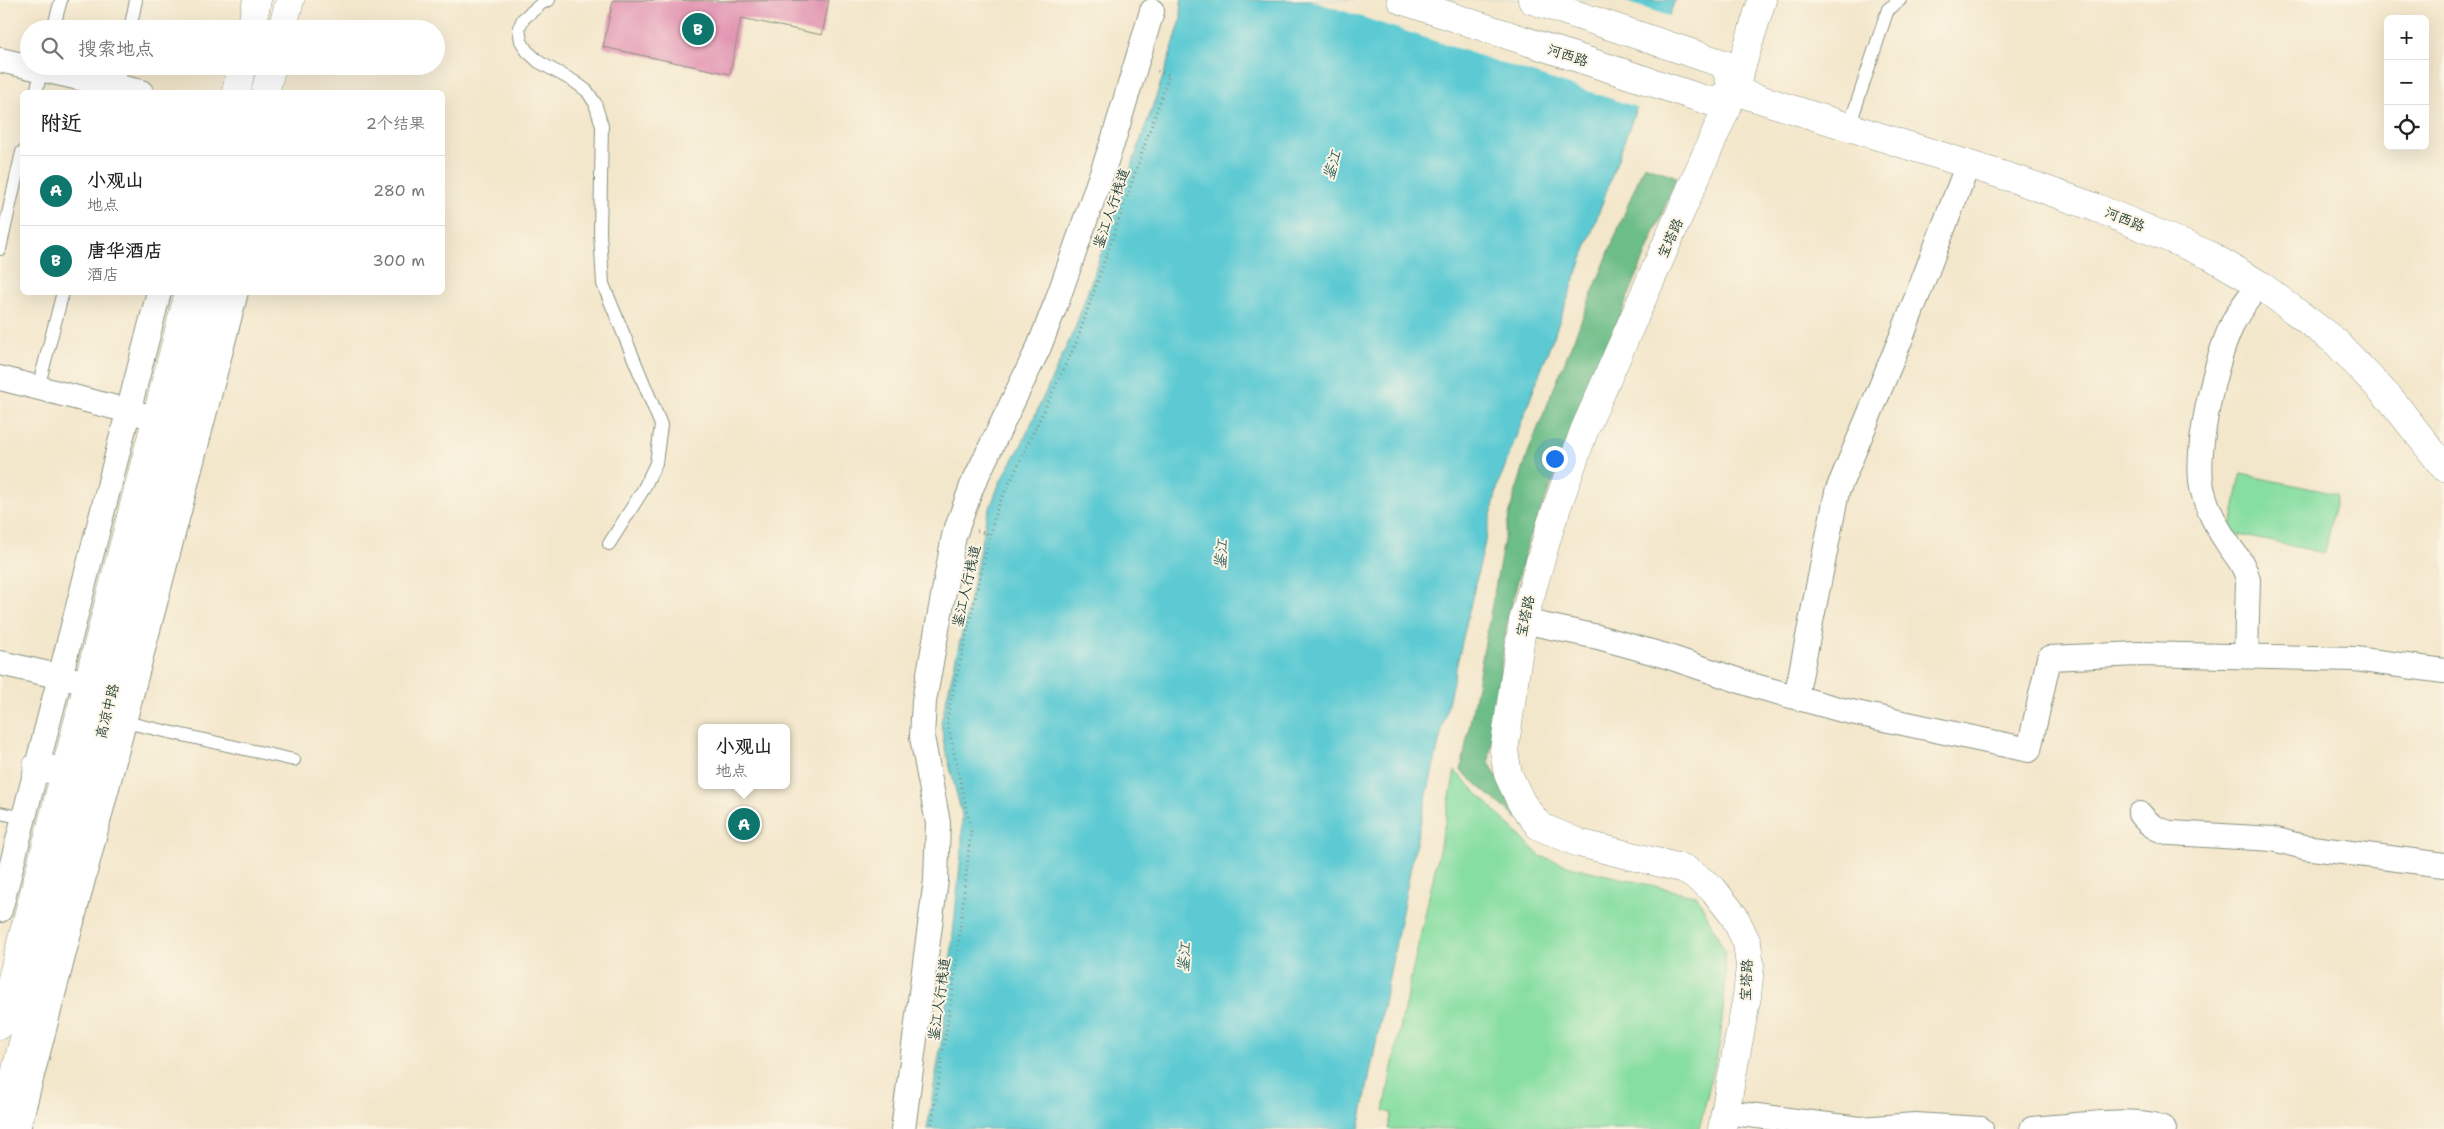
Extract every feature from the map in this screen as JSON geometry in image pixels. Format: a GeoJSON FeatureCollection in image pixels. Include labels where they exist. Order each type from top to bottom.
{"type":"FeatureCollection","features":[{"type":"Feature","properties":{"kind":"main road"},"geometry":{"type":"LineString","coordinates":[[252,20],[257,0]]}},
{"type":"Feature","properties":{"kind":"main road"},"geometry":{"type":"LineString","coordinates":[[284,20],[290,0]]}},
{"type":"Feature","properties":{"kind":"main road","name":"河西路"},"geometry":{"type":"LineString","coordinates":[[1402,0],[1723,96],[1849,127],[1968,164],[2097,208],[2210,254],[2259,284],[2336,342],[2393,402],[2444,468]]}},
{"type":"Feature","properties":{"kind":"main road"},"geometry":{"type":"LineString","coordinates":[[1532,0],[1724,64],[1723,96]]}},
{"type":"Feature","properties":{"kind":"main road","name":"宝塔路"},"geometry":{"type":"LineString","coordinates":[[1723,1121],[1747,996],[1750,966],[1747,943],[1734,916],[1713,889],[1685,869],[1579,843],[1539,826],[1521,802],[1508,774],[1504,751],[1523,621],[1545,541],[1584,431],[1762,0]]}},
{"type":"Feature","properties":{"kind":"main road"},"geometry":{"type":"LineString","coordinates":[[236,90],[240,75]]}},
{"type":"Feature","properties":{"kind":"main road"},"geometry":{"type":"LineString","coordinates":[[266,90],[270,75]]}},
{"type":"Feature","properties":{"kind":"main road","name":"高凉中路"},"geometry":{"type":"LineString","coordinates":[[0,1025],[188,295]]}},
{"type":"Feature","properties":{"kind":"main road","name":"高凉中路"},"geometry":{"type":"LineString","coordinates":[[15,1126],[53,962],[215,331],[214,295]]}},
{"type":"Feature","properties":{"kind":"main road"},"geometry":{"type":"LineString","coordinates":[[37,766],[65,773]]}},
{"type":"Feature","properties":{"kind":"street"},"geometry":{"type":"LineString","coordinates":[[903,1129],[936,880],[938,823],[922,738],[924,701],[954,536],[972,486],[1039,347],[1057,301],[1114,141],[1152,10]]}},
{"type":"Feature","properties":{"kind":"street"},"geometry":{"type":"LineString","coordinates":[[0,60],[20,64]]}},
{"type":"Feature","properties":{"kind":"street"},"geometry":{"type":"LineString","coordinates":[[80,75],[118,82],[136,90]]}},
{"type":"Feature","properties":{"kind":"street"},"geometry":{"type":"LineString","coordinates":[[1796,697],[1837,492],[1863,424],[1901,338],[1968,164]]}},
{"type":"Feature","properties":{"kind":"street"},"geometry":{"type":"LineString","coordinates":[[2246,656],[2248,580],[2246,569],[2212,516],[2203,491],[2200,467],[2205,427],[2220,352],[2233,322],[2259,284]]}},
{"type":"Feature","properties":{"kind":"street"},"geometry":{"type":"LineString","coordinates":[[0,910],[157,295]]}},
{"type":"Feature","properties":{"kind":"street"},"geometry":{"type":"LineString","coordinates":[[215,331],[234,295]]}},
{"type":"Feature","properties":{"kind":"street"},"geometry":{"type":"LineString","coordinates":[[0,378],[158,418]]}},
{"type":"Feature","properties":{"kind":"street"},"geometry":{"type":"LineString","coordinates":[[1523,621],[1666,656],[1755,686],[1842,710],[2029,750],[2049,658],[2139,654],[2355,659],[2444,671]]}},
{"type":"Feature","properties":{"kind":"street"},"geometry":{"type":"LineString","coordinates":[[0,663],[89,683]]}},
{"type":"Feature","properties":{"kind":"street"},"geometry":{"type":"LineString","coordinates":[[2140,814],[2160,831],[2171,833],[2273,839],[2304,847],[2444,865]]}},
{"type":"Feature","properties":{"kind":"street"},"geometry":{"type":"LineString","coordinates":[[1723,1121],[1860,1129],[1904,1127],[1981,1129]]}},
{"type":"Feature","properties":{"kind":"street"},"geometry":{"type":"LineString","coordinates":[[2032,1129],[2124,1122],[2148,1123],[2164,1129]]}},
{"type":"Feature","properties":{"kind":"lane"},"geometry":{"type":"LineString","coordinates":[[55,20],[60,0]]}},
{"type":"Feature","properties":{"kind":"lane"},"geometry":{"type":"LineString","coordinates":[[132,20],[136,0]]}},
{"type":"Feature","properties":{"kind":"lane"},"geometry":{"type":"LineString","coordinates":[[549,0],[542,3],[523,18],[519,28],[521,41],[527,51],[540,62],[587,91],[595,103],[602,126],[600,232],[602,284],[661,424],[656,463],[643,490],[609,544]]}},
{"type":"Feature","properties":{"kind":"lane"},"geometry":{"type":"LineString","coordinates":[[1849,127],[1888,9],[1900,0]]}},
{"type":"Feature","properties":{"kind":"lane"},"geometry":{"type":"LineString","coordinates":[[36,90],[40,75]]}},
{"type":"Feature","properties":{"kind":"lane"},"geometry":{"type":"LineString","coordinates":[[0,249],[20,161]]}},
{"type":"Feature","properties":{"kind":"lane"},"geometry":{"type":"LineString","coordinates":[[38,388],[62,295]]}},
{"type":"Feature","properties":{"kind":"lane"},"geometry":{"type":"LineString","coordinates":[[115,719],[294,760]]}},
{"type":"Feature","properties":{"kind":"lane"},"geometry":{"type":"LineString","coordinates":[[0,813],[24,818]]}},
{"type":"Feature","properties":{"kind":"path","name":"鉴江人行栈道"},"geometry":{"type":"LineString","coordinates":[[931,1129],[955,974],[971,830],[949,730],[950,704],[996,511],[1076,343],[1169,75]]}},
{"type":"Feature","properties":{"kind":"green space"},"geometry":{"type":"Polygon","coordinates":[[[1644,165],[1677,177],[1528,542],[1507,622],[1489,762],[1519,820],[1461,771],[1504,540],[1512,503],[1531,445],[1644,165]]]}},
{"type":"Feature","properties":{"kind":"green space"},"geometry":{"type":"Polygon","coordinates":[[[2241,474],[2337,494],[2325,553],[2230,533],[2241,474]]]}},
{"type":"Feature","properties":{"kind":"green space"},"geometry":{"type":"Polygon","coordinates":[[[1455,771],[1540,856],[1577,868],[1697,896],[1725,951],[1726,975],[1720,1043],[1699,1129],[1388,1129],[1392,1113],[1384,1111],[1392,1068],[1455,771]]]}},
{"type":"Feature","properties":{"kind":"water","name":"鉴江"},"geometry":{"type":"Polygon","coordinates":[[[1181,0],[1675,0],[1572,287],[1498,485],[1413,856],[1359,1129],[927,1129],[944,1025],[962,845],[962,815],[944,744],[941,722],[970,598],[986,518],[1000,482],[1021,446],[1075,328],[1167,65],[1181,20],[1181,0]]]}},
{"type":"Feature","properties":{"kind":"pier"},"geometry":{"type":"Polygon","coordinates":[[[1310,0],[1620,0],[1672,17],[1639,108],[1310,0]]]}},
{"type":"Feature","properties":{"kind":"building"},"geometry":{"type":"Polygon","coordinates":[[[613,0],[829,0],[822,35],[741,18],[730,74],[603,47],[613,0]]]}},
{"type":"Feature","properties":{"kind":"place","name":"唐华酒店"},"geometry":{"type":"Point","coordinates":[698,29]}},
{"type":"Feature","properties":{"kind":"place","name":"小观山"},"geometry":{"type":"Point","coordinates":[744,824]}}]}
